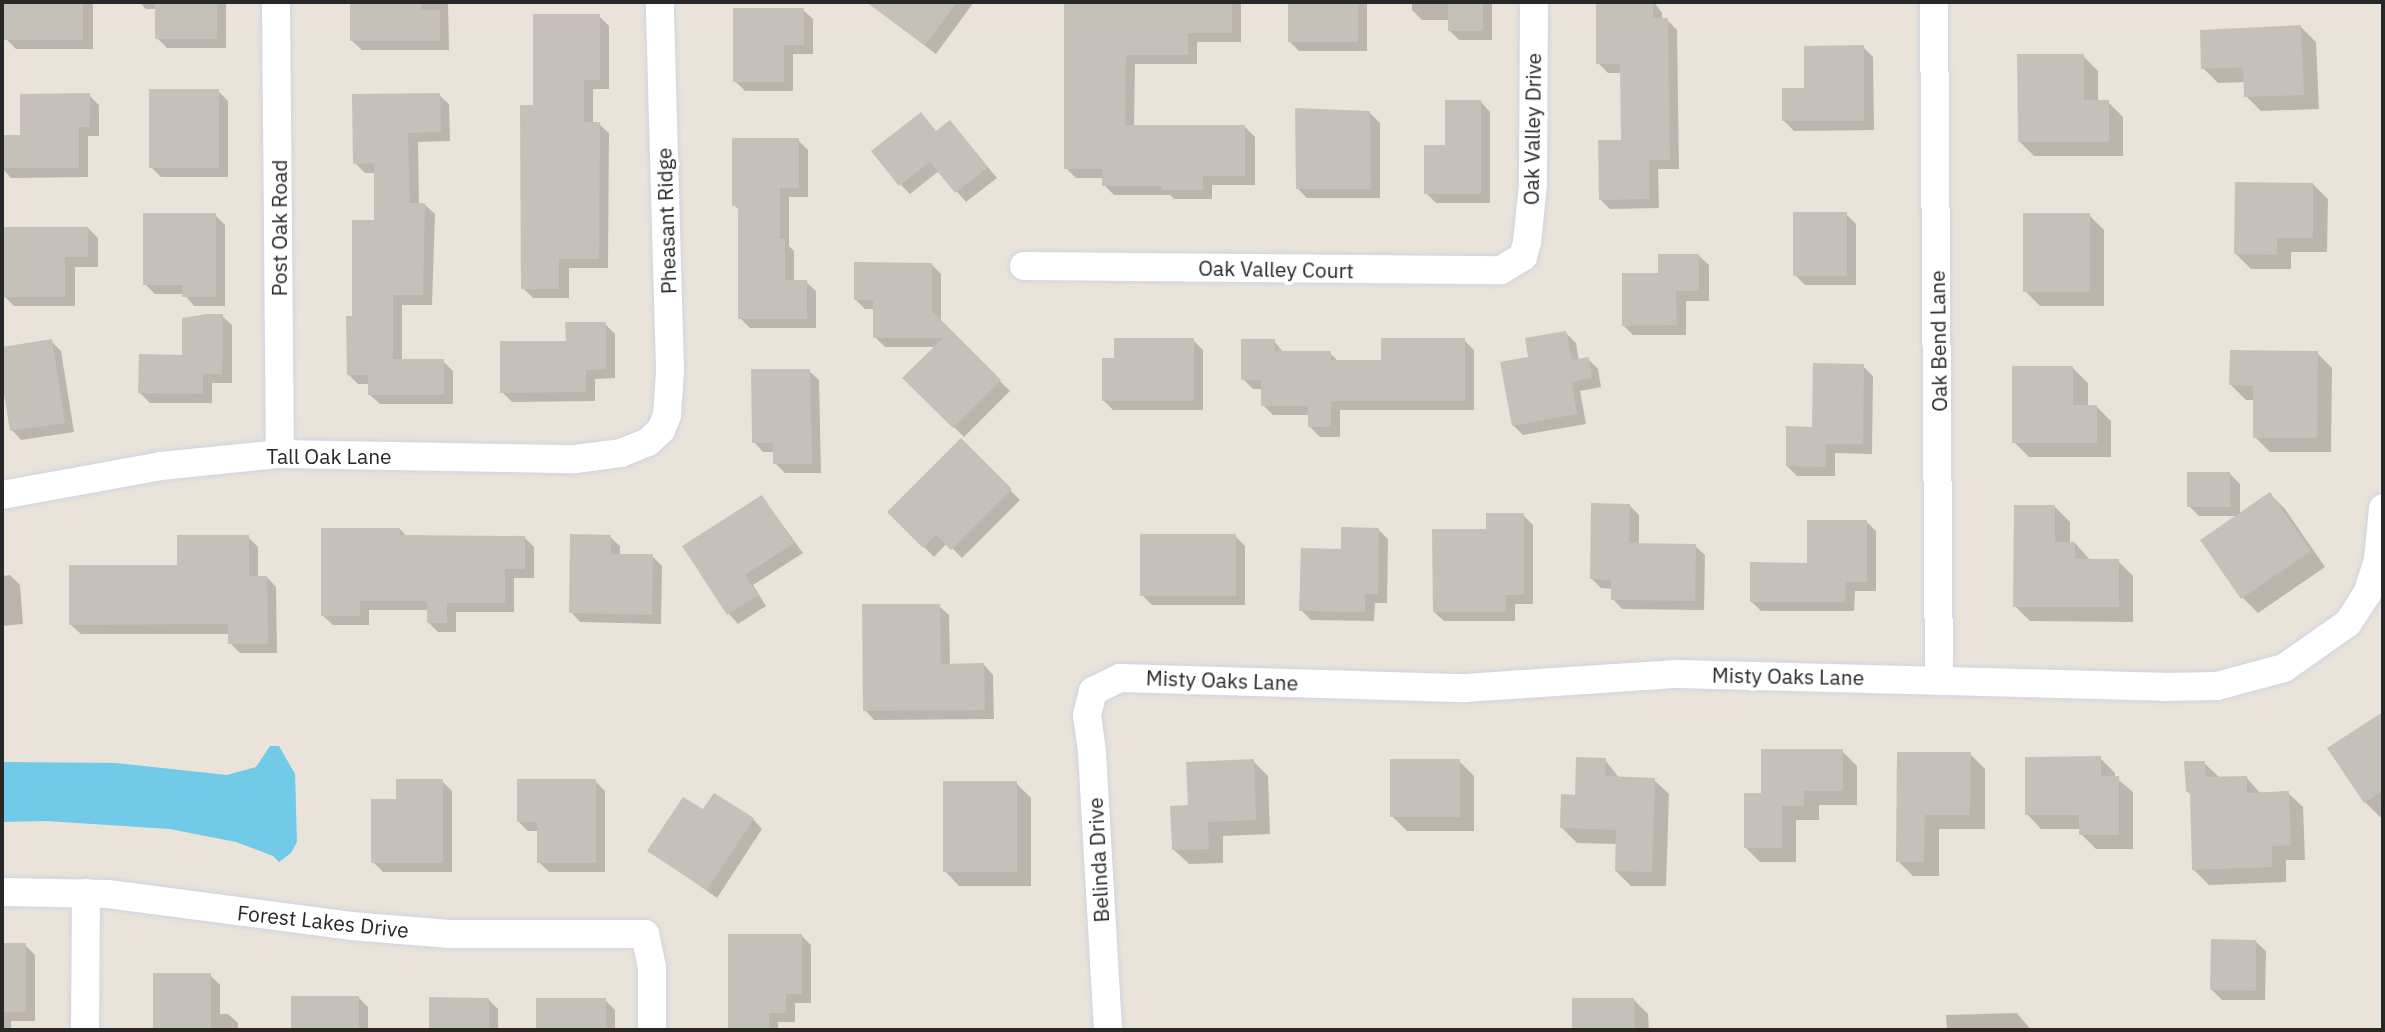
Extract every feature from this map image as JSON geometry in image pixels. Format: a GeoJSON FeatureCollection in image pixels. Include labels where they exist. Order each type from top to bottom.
{"type":"FeatureCollection","features":[{"type":"Feature","properties":{"kind":"street","name":"Post Oak Road"},"geometry":{"type":"LineString","coordinates":[[276,2],[281,454]]}},
{"type":"Feature","properties":{"kind":"street","name":"Pheasant Ridge"},"geometry":{"type":"LineString","coordinates":[[655,436],[667,415],[670,371],[660,2]]}},
{"type":"Feature","properties":{"kind":"street","name":"Oak Valley Drive"},"geometry":{"type":"LineString","coordinates":[[1523,257],[1533,184],[1534,2]]}},
{"type":"Feature","properties":{"kind":"street","name":"Oak Bend Lane"},"geometry":{"type":"LineString","coordinates":[[1934,2],[1939,680]]}},
{"type":"Feature","properties":{"kind":"street","name":"Oak Valley Court"},"geometry":{"type":"LineString","coordinates":[[1024,266],[1501,270],[1523,257]]}},
{"type":"Feature","properties":{"kind":"street","name":"Tall Oak Lane"},"geometry":{"type":"LineString","coordinates":[[2,495],[161,466],[281,454],[575,459],[621,453],[648,442],[655,436]]}},
{"type":"Feature","properties":{"kind":"street","name":"Misty Oaks Lane"},"geometry":{"type":"LineString","coordinates":[[1093,691],[1120,678],[1148,676],[1465,688],[1678,674],[2217,686],[2284,668],[2348,624],[2367,594],[2378,560],[2383,509]]}},
{"type":"Feature","properties":{"kind":"street","name":"Belinda Drive"},"geometry":{"type":"LineString","coordinates":[[1093,691],[1087,715],[1092,751],[1108,1030]]}},
{"type":"Feature","properties":{"kind":"street","name":"Forest Lakes Drive"},"geometry":{"type":"LineString","coordinates":[[2,892],[86,893],[351,926],[438,933],[645,934],[652,967],[652,1030]]}},
{"type":"Feature","properties":{"kind":"street"},"geometry":{"type":"LineString","coordinates":[[85,1030],[86,893]]}},
{"type":"Feature","properties":{"kind":"water"},"geometry":{"type":"Polygon","coordinates":[[[270,746],[279,746],[295,774],[297,842],[291,853],[279,862],[273,856],[236,842],[170,829],[46,821],[2,822],[2,762],[116,763],[227,775],[256,767],[270,746]]]}},
{"type":"Feature","properties":{"kind":"building"},"geometry":{"type":"Polygon","coordinates":[[[4,2],[83,2],[83,40],[4,40],[4,2]]]}},
{"type":"Feature","properties":{"kind":"building"},"geometry":{"type":"Polygon","coordinates":[[[155,2],[217,2],[217,39],[155,39],[155,2]]]}},
{"type":"Feature","properties":{"kind":"building"},"geometry":{"type":"Polygon","coordinates":[[[350,2],[421,2],[421,10],[440,10],[440,41],[350,41],[350,2]]]}},
{"type":"Feature","properties":{"kind":"building"},"geometry":{"type":"Polygon","coordinates":[[[866,2],[957,2],[925,45],[866,2]]]}},
{"type":"Feature","properties":{"kind":"building"},"geometry":{"type":"Polygon","coordinates":[[[1064,2],[1232,2],[1232,33],[1188,33],[1188,55],[1126,55],[1125,125],[1245,125],[1245,176],[1203,176],[1203,190],[1162,190],[1162,186],[1102,186],[1102,169],[1064,169],[1064,2]]]}},
{"type":"Feature","properties":{"kind":"building"},"geometry":{"type":"Polygon","coordinates":[[[1288,2],[1358,2],[1358,42],[1288,42],[1288,2]]]}},
{"type":"Feature","properties":{"kind":"building"},"geometry":{"type":"Polygon","coordinates":[[[1448,2],[1483,2],[1483,31],[1448,31],[1448,2]]]}},
{"type":"Feature","properties":{"kind":"building"},"geometry":{"type":"Polygon","coordinates":[[[1596,2],[1653,2],[1653,18],[1668,18],[1670,160],[1649,160],[1650,199],[1599,200],[1598,140],[1621,140],[1620,64],[1596,64],[1596,2]]]}},
{"type":"Feature","properties":{"kind":"building"},"geometry":{"type":"Polygon","coordinates":[[[733,8],[804,8],[804,45],[784,45],[784,82],[733,82],[733,8]]]}},
{"type":"Feature","properties":{"kind":"building"},"geometry":{"type":"Polygon","coordinates":[[[533,14],[600,14],[600,80],[584,80],[584,122],[600,122],[599,259],[559,259],[559,289],[521,289],[520,105],[533,105],[533,14]]]}},
{"type":"Feature","properties":{"kind":"building"},"geometry":{"type":"Polygon","coordinates":[[[2301,25],[2304,95],[2244,97],[2243,67],[2201,69],[2200,30],[2301,25]]]}},
{"type":"Feature","properties":{"kind":"building"},"geometry":{"type":"Polygon","coordinates":[[[1864,45],[1864,121],[1782,121],[1782,88],[1804,88],[1804,46],[1864,45]]]}},
{"type":"Feature","properties":{"kind":"building"},"geometry":{"type":"Polygon","coordinates":[[[2017,54],[2084,54],[2084,100],[2109,100],[2109,142],[2018,142],[2017,54]]]}},
{"type":"Feature","properties":{"kind":"building"},"geometry":{"type":"Polygon","coordinates":[[[149,89],[219,89],[219,168],[149,168],[149,89]]]}},
{"type":"Feature","properties":{"kind":"building"},"geometry":{"type":"Polygon","coordinates":[[[90,93],[90,127],[79,127],[79,168],[2,168],[2,135],[20,135],[20,94],[90,93]]]}},
{"type":"Feature","properties":{"kind":"building"},"geometry":{"type":"Polygon","coordinates":[[[440,93],[441,132],[408,133],[410,203],[425,203],[423,295],[393,295],[393,359],[444,359],[444,395],[368,395],[368,375],[347,375],[346,316],[352,316],[352,220],[374,220],[374,163],[353,164],[352,94],[440,93]]]}},
{"type":"Feature","properties":{"kind":"building"},"geometry":{"type":"Polygon","coordinates":[[[1445,100],[1481,100],[1481,194],[1424,194],[1424,145],[1445,145],[1445,100]]]}},
{"type":"Feature","properties":{"kind":"building"},"geometry":{"type":"Polygon","coordinates":[[[1295,108],[1370,111],[1371,189],[1296,189],[1295,108]]]}},
{"type":"Feature","properties":{"kind":"building"},"geometry":{"type":"Polygon","coordinates":[[[921,112],[936,131],[950,120],[988,167],[955,193],[930,162],[899,186],[871,151],[921,112]]]}},
{"type":"Feature","properties":{"kind":"building"},"geometry":{"type":"Polygon","coordinates":[[[732,138],[799,138],[799,188],[780,188],[780,239],[785,239],[785,280],[807,280],[807,319],[738,319],[738,206],[732,206],[732,138]]]}},
{"type":"Feature","properties":{"kind":"building"},"geometry":{"type":"Polygon","coordinates":[[[2235,182],[2313,183],[2313,238],[2277,238],[2277,255],[2234,254],[2235,182]]]}},
{"type":"Feature","properties":{"kind":"building"},"geometry":{"type":"Polygon","coordinates":[[[1793,212],[1847,212],[1847,276],[1793,276],[1793,212]]]}},
{"type":"Feature","properties":{"kind":"building"},"geometry":{"type":"Polygon","coordinates":[[[143,213],[216,213],[216,297],[182,297],[182,285],[143,285],[143,213]]]}},
{"type":"Feature","properties":{"kind":"building"},"geometry":{"type":"Polygon","coordinates":[[[2023,213],[2090,213],[2090,292],[2023,292],[2023,213]]]}},
{"type":"Feature","properties":{"kind":"building"},"geometry":{"type":"Polygon","coordinates":[[[2,227],[88,227],[88,257],[65,257],[65,297],[2,297],[2,227]]]}},
{"type":"Feature","properties":{"kind":"building"},"geometry":{"type":"Polygon","coordinates":[[[1658,254],[1699,254],[1699,291],[1676,291],[1677,325],[1622,326],[1622,273],[1658,273],[1658,254]]]}},
{"type":"Feature","properties":{"kind":"building"},"geometry":{"type":"Polygon","coordinates":[[[854,262],[932,263],[932,311],[1001,380],[953,428],[902,378],[943,338],[873,338],[873,300],[854,300],[854,262]]]}},
{"type":"Feature","properties":{"kind":"building"},"geometry":{"type":"Polygon","coordinates":[[[223,314],[222,374],[203,374],[203,394],[138,393],[139,354],[182,355],[182,318],[223,314]]]}},
{"type":"Feature","properties":{"kind":"building"},"geometry":{"type":"Polygon","coordinates":[[[565,322],[606,322],[606,369],[586,370],[586,392],[500,393],[500,341],[566,341],[565,322]]]}},
{"type":"Feature","properties":{"kind":"building"},"geometry":{"type":"Polygon","coordinates":[[[1566,331],[1572,360],[1589,357],[1592,378],[1572,382],[1577,414],[1512,426],[1500,362],[1528,357],[1525,338],[1566,331]]]}},
{"type":"Feature","properties":{"kind":"building"},"geometry":{"type":"Polygon","coordinates":[[[1114,338],[1194,338],[1194,401],[1102,401],[1102,358],[1114,358],[1114,338]]]}},
{"type":"Feature","properties":{"kind":"building"},"geometry":{"type":"Polygon","coordinates":[[[1381,338],[1465,338],[1465,401],[1331,401],[1331,427],[1308,427],[1308,406],[1261,406],[1261,380],[1241,380],[1241,339],[1275,339],[1275,351],[1331,351],[1331,360],[1381,360],[1381,338]]]}},
{"type":"Feature","properties":{"kind":"building"},"geometry":{"type":"Polygon","coordinates":[[[52,339],[65,423],[10,431],[2,381],[2,347],[52,339]]]}},
{"type":"Feature","properties":{"kind":"building"},"geometry":{"type":"Polygon","coordinates":[[[2230,350],[2318,351],[2317,438],[2253,438],[2253,386],[2229,385],[2230,350]]]}},
{"type":"Feature","properties":{"kind":"building"},"geometry":{"type":"Polygon","coordinates":[[[1813,363],[1864,364],[1863,444],[1826,444],[1826,467],[1786,466],[1786,426],[1812,427],[1813,363]]]}},
{"type":"Feature","properties":{"kind":"building"},"geometry":{"type":"Polygon","coordinates":[[[2012,366],[2073,366],[2073,405],[2097,405],[2097,443],[2012,443],[2012,366]]]}},
{"type":"Feature","properties":{"kind":"building"},"geometry":{"type":"Polygon","coordinates":[[[751,369],[810,369],[812,464],[773,464],[773,443],[752,443],[751,369]]]}},
{"type":"Feature","properties":{"kind":"building"},"geometry":{"type":"Polygon","coordinates":[[[961,438],[1012,489],[951,550],[936,535],[923,548],[887,512],[961,438]]]}},
{"type":"Feature","properties":{"kind":"building"},"geometry":{"type":"Polygon","coordinates":[[[2187,472],[2230,472],[2230,507],[2187,507],[2187,472]]]}},
{"type":"Feature","properties":{"kind":"building"},"geometry":{"type":"Polygon","coordinates":[[[2270,492],[2311,551],[2241,599],[2200,540],[2270,492]]]}},
{"type":"Feature","properties":{"kind":"building"},"geometry":{"type":"Polygon","coordinates":[[[762,495],[794,543],[745,575],[758,595],[727,615],[682,546],[762,495]]]}},
{"type":"Feature","properties":{"kind":"building"},"geometry":{"type":"Polygon","coordinates":[[[1591,503],[1630,504],[1629,543],[1696,544],[1695,601],[1611,600],[1611,580],[1590,579],[1591,503]]]}},
{"type":"Feature","properties":{"kind":"building"},"geometry":{"type":"Polygon","coordinates":[[[2014,505],[2055,505],[2055,542],[2075,542],[2075,559],[2119,559],[2119,607],[2013,607],[2014,505]]]}},
{"type":"Feature","properties":{"kind":"building"},"geometry":{"type":"Polygon","coordinates":[[[1486,513],[1524,513],[1524,595],[1506,595],[1506,612],[1433,612],[1432,529],[1486,529],[1486,513]]]}},
{"type":"Feature","properties":{"kind":"building"},"geometry":{"type":"Polygon","coordinates":[[[1807,520],[1867,520],[1867,582],[1846,582],[1845,602],[1750,602],[1750,562],[1807,563],[1807,520]]]}},
{"type":"Feature","properties":{"kind":"building"},"geometry":{"type":"Polygon","coordinates":[[[1341,527],[1379,528],[1378,594],[1365,594],[1365,612],[1299,611],[1301,548],[1341,549],[1341,527]]]}},
{"type":"Feature","properties":{"kind":"building"},"geometry":{"type":"Polygon","coordinates":[[[321,528],[400,528],[400,535],[525,536],[525,569],[505,569],[505,603],[447,603],[447,623],[427,623],[427,601],[360,601],[360,616],[321,616],[321,528]]]}},
{"type":"Feature","properties":{"kind":"building"},"geometry":{"type":"Polygon","coordinates":[[[570,534],[611,535],[611,554],[653,554],[652,615],[569,613],[570,534]]]}},
{"type":"Feature","properties":{"kind":"building"},"geometry":{"type":"Polygon","coordinates":[[[1140,534],[1236,534],[1236,596],[1140,596],[1140,534]]]}},
{"type":"Feature","properties":{"kind":"building"},"geometry":{"type":"Polygon","coordinates":[[[177,535],[249,535],[249,576],[267,576],[268,644],[228,644],[228,624],[69,625],[69,565],[177,565],[177,535]]]}},
{"type":"Feature","properties":{"kind":"building"},"geometry":{"type":"Polygon","coordinates":[[[862,604],[940,604],[941,664],[984,663],[985,710],[863,711],[862,604]]]}},
{"type":"Feature","properties":{"kind":"building"},"geometry":{"type":"Polygon","coordinates":[[[2383,712],[2383,790],[2364,803],[2327,748],[2383,712]]]}},
{"type":"Feature","properties":{"kind":"building"},"geometry":{"type":"Polygon","coordinates":[[[1761,749],[1843,749],[1843,791],[1804,791],[1804,806],[1782,806],[1782,848],[1744,848],[1744,793],[1761,793],[1761,749]]]}},
{"type":"Feature","properties":{"kind":"building"},"geometry":{"type":"Polygon","coordinates":[[[1897,752],[1971,752],[1970,815],[1925,815],[1924,862],[1896,862],[1897,752]]]}},
{"type":"Feature","properties":{"kind":"building"},"geometry":{"type":"Polygon","coordinates":[[[2101,756],[2101,776],[2119,776],[2119,835],[2079,835],[2079,815],[2025,815],[2025,757],[2101,756]]]}},
{"type":"Feature","properties":{"kind":"building"},"geometry":{"type":"Polygon","coordinates":[[[1576,757],[1606,758],[1605,776],[1655,778],[1652,872],[1615,871],[1616,830],[1560,828],[1561,794],[1575,795],[1576,757]]]}},
{"type":"Feature","properties":{"kind":"building"},"geometry":{"type":"Polygon","coordinates":[[[1254,759],[1256,820],[1208,822],[1209,849],[1172,850],[1170,806],[1188,805],[1186,762],[1254,759]]]}},
{"type":"Feature","properties":{"kind":"building"},"geometry":{"type":"Polygon","coordinates":[[[1390,759],[1460,759],[1460,817],[1390,817],[1390,759]]]}},
{"type":"Feature","properties":{"kind":"building"},"geometry":{"type":"Polygon","coordinates":[[[2184,761],[2205,761],[2206,777],[2247,776],[2247,793],[2289,791],[2291,845],[2272,846],[2272,867],[2192,870],[2190,792],[2186,792],[2184,761]]]}},
{"type":"Feature","properties":{"kind":"building"},"geometry":{"type":"Polygon","coordinates":[[[396,779],[443,779],[443,863],[371,863],[371,799],[396,799],[396,779]]]}},
{"type":"Feature","properties":{"kind":"building"},"geometry":{"type":"Polygon","coordinates":[[[517,779],[596,779],[596,863],[537,863],[537,822],[517,822],[517,779]]]}},
{"type":"Feature","properties":{"kind":"building"},"geometry":{"type":"Polygon","coordinates":[[[943,781],[1017,781],[1017,872],[943,872],[943,781]]]}},
{"type":"Feature","properties":{"kind":"building"},"geometry":{"type":"Polygon","coordinates":[[[714,793],[754,818],[707,890],[647,851],[683,797],[703,809],[714,793]]]}},
{"type":"Feature","properties":{"kind":"building"},"geometry":{"type":"Polygon","coordinates":[[[728,934],[802,934],[802,994],[786,994],[786,1013],[769,1013],[769,1030],[728,1030],[728,934]]]}},
{"type":"Feature","properties":{"kind":"building"},"geometry":{"type":"Polygon","coordinates":[[[2211,939],[2256,940],[2256,991],[2210,990],[2211,939]]]}},
{"type":"Feature","properties":{"kind":"building"},"geometry":{"type":"Polygon","coordinates":[[[2,943],[26,943],[26,1012],[2,1012],[2,943]]]}},
{"type":"Feature","properties":{"kind":"building"},"geometry":{"type":"Polygon","coordinates":[[[153,973],[211,973],[211,1030],[153,1030],[153,973]]]}},
{"type":"Feature","properties":{"kind":"building"},"geometry":{"type":"Polygon","coordinates":[[[291,996],[359,996],[359,1030],[291,1030],[291,996]]]}},
{"type":"Feature","properties":{"kind":"building"},"geometry":{"type":"Polygon","coordinates":[[[429,997],[489,998],[489,1030],[429,1030],[429,997]]]}},
{"type":"Feature","properties":{"kind":"building"},"geometry":{"type":"Polygon","coordinates":[[[536,998],[606,998],[606,1030],[536,1030],[536,998]]]}},
{"type":"Feature","properties":{"kind":"building"},"geometry":{"type":"Polygon","coordinates":[[[1572,998],[1634,998],[1635,1030],[1572,1030],[1572,998]]]}}]}
